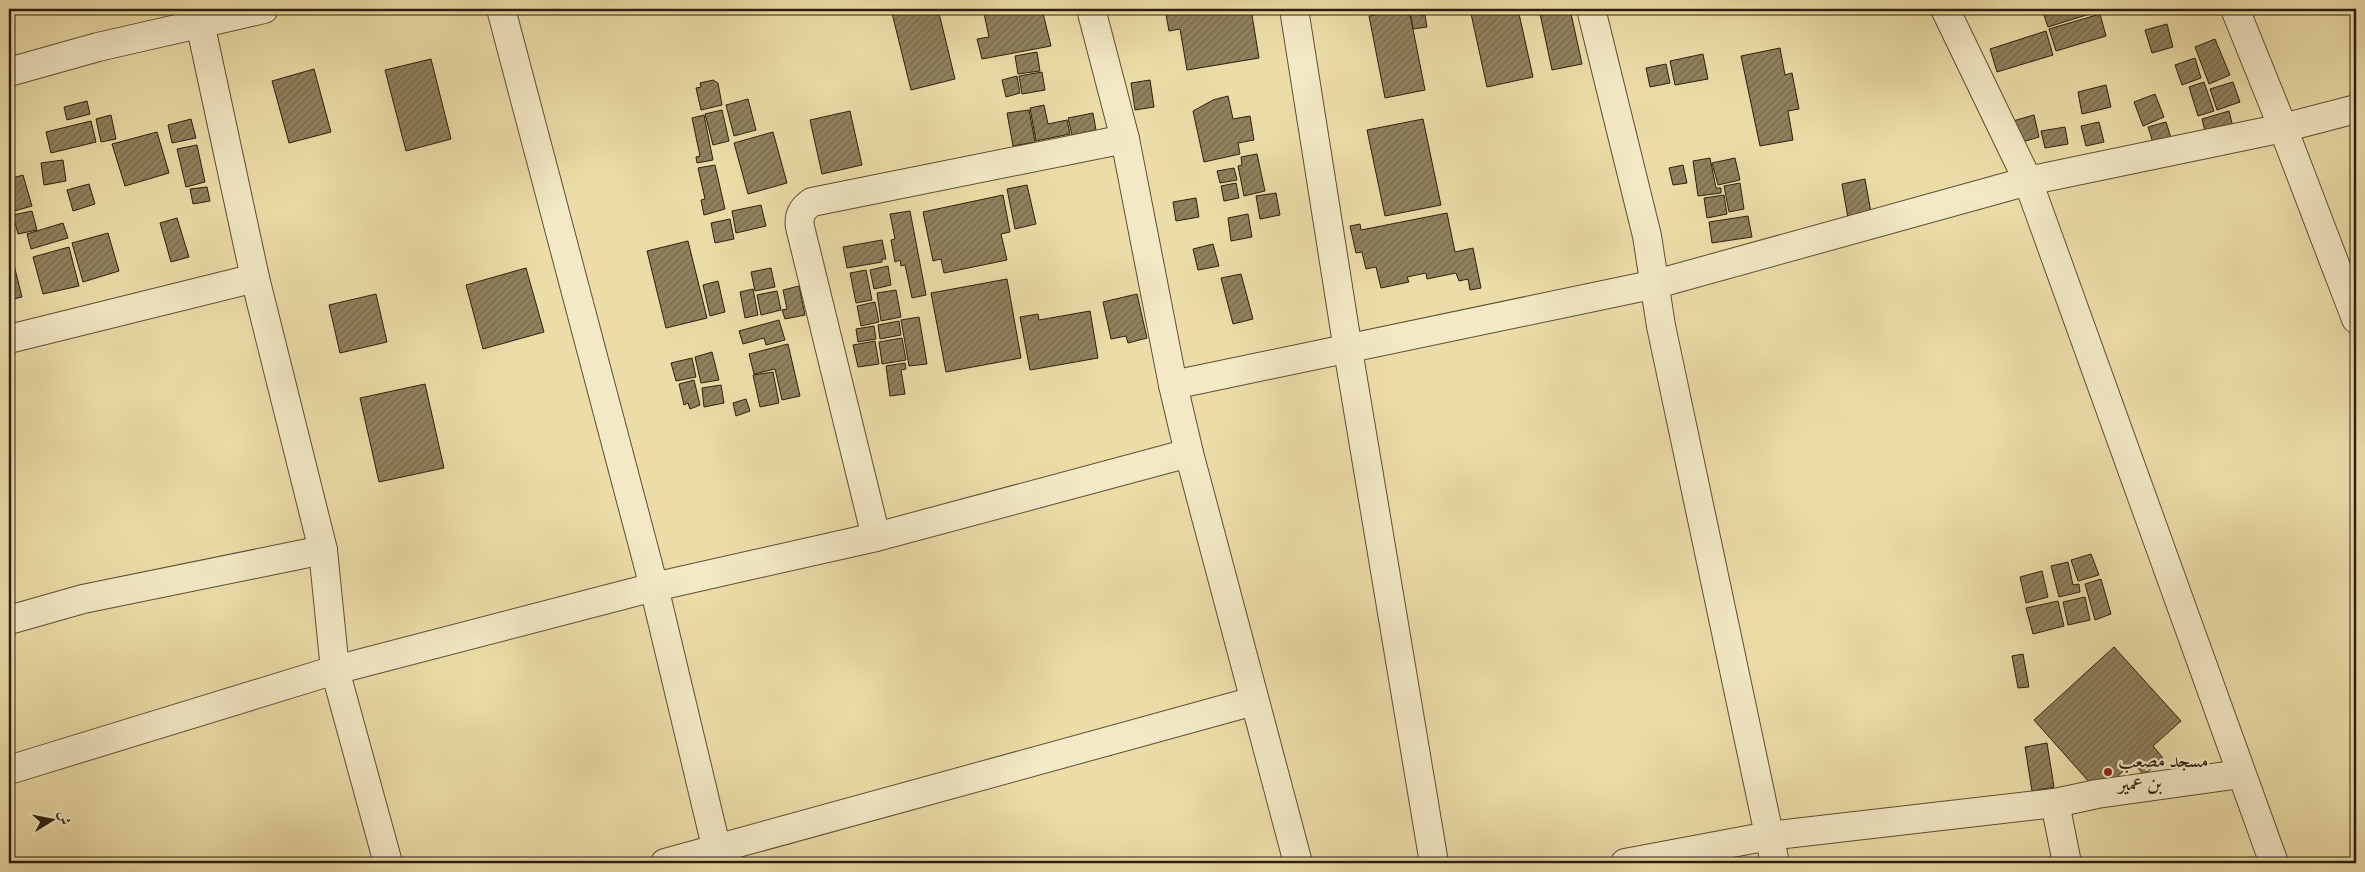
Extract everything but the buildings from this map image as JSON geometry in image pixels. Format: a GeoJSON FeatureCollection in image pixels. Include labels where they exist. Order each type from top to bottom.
{"type":"FeatureCollection","features":[{"type":"Feature","properties":{"kind":"street"},"geometry":{"type":"LineString","coordinates":[[9,72],[199,16],[264,9]]}},
{"type":"Feature","properties":{"kind":"street"},"geometry":{"type":"LineString","coordinates":[[501,9],[654,587],[718,857]]}},
{"type":"Feature","properties":{"kind":"street"},"geometry":{"type":"LineString","coordinates":[[1091,9],[1126,139],[1173,385],[1189,453],[1298,863]]}},
{"type":"Feature","properties":{"kind":"street"},"geometry":{"type":"LineString","coordinates":[[1294,9],[1348,350],[1434,863]]}},
{"type":"Feature","properties":{"kind":"street"},"geometry":{"type":"LineString","coordinates":[[1591,9],[1647,236],[1656,284],[1661,326],[1775,863]]}},
{"type":"Feature","properties":{"kind":"street"},"geometry":{"type":"LineString","coordinates":[[1945,9],[2028,180],[2274,863]]}},
{"type":"Feature","properties":{"kind":"street"},"geometry":{"type":"LineString","coordinates":[[2235,9],[2356,319]]}},
{"type":"Feature","properties":{"kind":"street"},"geometry":{"type":"LineString","coordinates":[[199,16],[255,278],[323,550],[335,670],[388,863]]}},
{"type":"Feature","properties":{"kind":"street"},"geometry":{"type":"LineString","coordinates":[[1173,385],[1348,350],[1656,284],[2028,180],[2283,128],[2356,109]]}},
{"type":"Feature","properties":{"kind":"street"},"geometry":{"type":"LineString","coordinates":[[876,537],[800,227],[799,221],[803,210],[812,202],[1126,139]]}},
{"type":"Feature","properties":{"kind":"street"},"geometry":{"type":"LineString","coordinates":[[9,340],[255,278]]}},
{"type":"Feature","properties":{"kind":"street"},"geometry":{"type":"LineString","coordinates":[[9,770],[335,670],[654,587],[876,537],[1189,453]]}},
{"type":"Feature","properties":{"kind":"street"},"geometry":{"type":"LineString","coordinates":[[9,620],[83,599],[323,550]]}},
{"type":"Feature","properties":{"kind":"street"},"geometry":{"type":"LineString","coordinates":[[665,863],[718,857],[1254,701]]}},
{"type":"Feature","properties":{"kind":"street"},"geometry":{"type":"LineString","coordinates":[[1625,863],[1769,836],[2055,803],[2097,794],[2241,774]]}},
{"type":"Feature","properties":{"kind":"street"},"geometry":{"type":"LineString","coordinates":[[2055,803],[2067,863]]}},
{"type":"Feature","properties":{"kind":"place","name":"مسجد مصعب بن عمير"},"geometry":{"type":"Point","coordinates":[2108,772]}}]}
